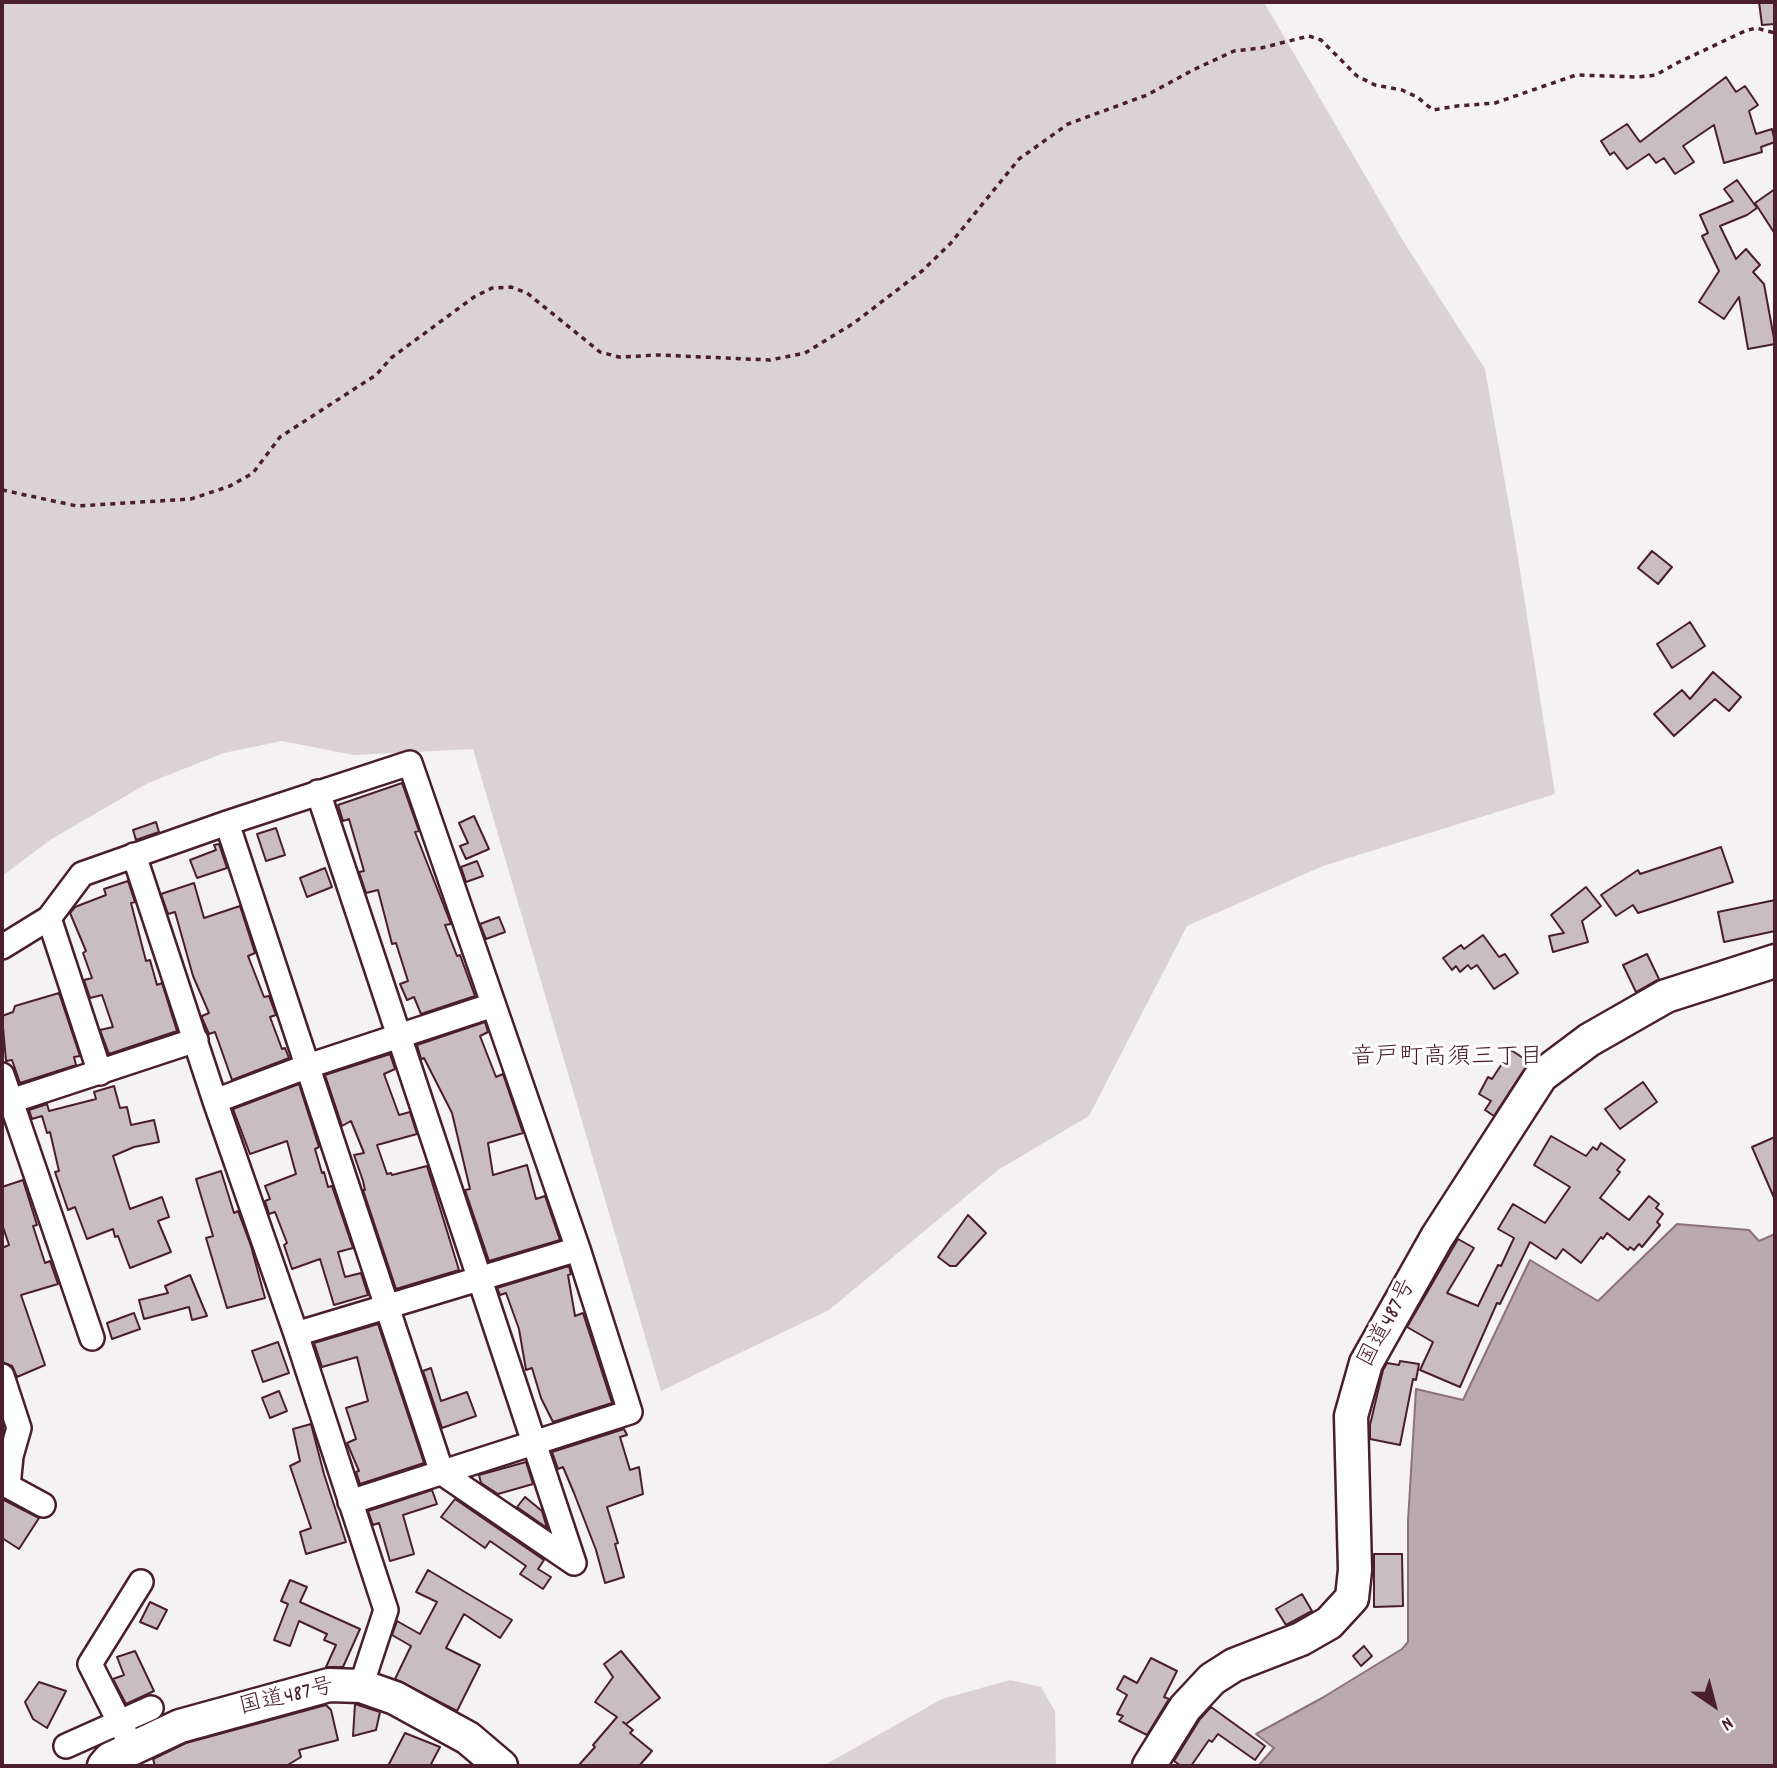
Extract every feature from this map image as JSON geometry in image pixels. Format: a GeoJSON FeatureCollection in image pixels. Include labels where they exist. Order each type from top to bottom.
{"type":"FeatureCollection","features":[{"type":"Feature","properties":{"kind":"highway","name":"国道487号"},"geometry":{"type":"LineString","coordinates":[[1149,1766],[1185,1708],[1212,1679],[1234,1665],[1301,1639],[1329,1623],[1352,1598],[1355,1570],[1351,1416],[1366,1363],[1437,1237],[1541,1076],[1588,1040],[1666,996],[1775,961]]}},
{"type":"Feature","properties":{"kind":"highway","name":"国道487号"},"geometry":{"type":"LineString","coordinates":[[116,1753],[180,1726],[329,1685],[361,1686],[395,1698],[436,1719],[468,1738],[501,1766]]}},
{"type":"Feature","properties":{"kind":"street"},"geometry":{"type":"LineString","coordinates":[[2,947],[49,918],[82,874],[410,763],[578,1249],[629,1412],[350,1502]]}},
{"type":"Feature","properties":{"kind":"street"},"geometry":{"type":"LineString","coordinates":[[227,823],[442,1473],[574,1563],[318,792]]}},
{"type":"Feature","properties":{"kind":"street"},"geometry":{"type":"LineString","coordinates":[[134,855],[386,1610],[361,1686]]}},
{"type":"Feature","properties":{"kind":"street"},"geometry":{"type":"LineString","coordinates":[[49,918],[100,1073]]}},
{"type":"Feature","properties":{"kind":"street"},"geometry":{"type":"LineString","coordinates":[[215,1101],[308,1066],[493,1005]]}},
{"type":"Feature","properties":{"kind":"street"},"geometry":{"type":"LineString","coordinates":[[6,1103],[196,1040]]}},
{"type":"Feature","properties":{"kind":"street"},"geometry":{"type":"LineString","coordinates":[[2,1075],[6,1103],[92,1339]]}},
{"type":"Feature","properties":{"kind":"street"},"geometry":{"type":"LineString","coordinates":[[296,1335],[578,1249]]}},
{"type":"Feature","properties":{"kind":"street"},"geometry":{"type":"LineString","coordinates":[[2,1376],[19,1429],[11,1456],[8,1486],[43,1505]]}},
{"type":"Feature","properties":{"kind":"street"},"geometry":{"type":"LineString","coordinates":[[116,1753],[90,1664],[141,1582]]}},
{"type":"Feature","properties":{"kind":"street"},"geometry":{"type":"LineString","coordinates":[[116,1753],[151,1708]]}},
{"type":"Feature","properties":{"kind":"street"},"geometry":{"type":"LineString","coordinates":[[65,1746],[116,1753]]}},
{"type":"Feature","properties":{"kind":"path"},"geometry":{"type":"LineString","coordinates":[[2,490],[77,506],[191,499],[230,486],[253,473],[281,437],[376,374],[391,358],[474,297],[492,288],[511,287],[527,293],[600,352],[619,357],[658,355],[770,360],[804,353],[854,323],[922,271],[950,244],[1018,159],[1068,124],[1147,95],[1234,51],[1261,48],[1309,36],[1321,40],[1357,76],[1375,85],[1402,90],[1417,97],[1433,110],[1495,103],[1576,75],[1656,75],[1745,31],[1756,29],[1775,33]]}},
{"type":"Feature","properties":{"kind":"shaded area"},"geometry":{"type":"Polygon","coordinates":[[[2,2],[1275,2],[1265,4],[1405,244],[1485,369],[1555,794],[1323,866],[1187,926],[1089,1116],[998,1170],[829,1310],[661,1391],[473,749],[354,755],[282,741],[224,753],[148,783],[50,840],[2,876],[2,2]]]}},
{"type":"Feature","properties":{"kind":"shaded area"},"geometry":{"type":"Polygon","coordinates":[[[1677,1224],[1749,1230],[1759,1241],[1775,1234],[1775,1766],[1258,1766],[1274,1748],[1256,1734],[1322,1698],[1402,1649],[1408,1642],[1408,1521],[1416,1389],[1463,1400],[1530,1260],[1598,1301],[1677,1224]]]}},
{"type":"Feature","properties":{"kind":"shaded area"},"geometry":{"type":"Polygon","coordinates":[[[1010,1680],[1041,1687],[1055,1711],[1056,1766],[823,1766],[942,1699],[1010,1680]]]}},
{"type":"Feature","properties":{"kind":"building"},"geometry":{"type":"Polygon","coordinates":[[[1759,2],[1775,2],[1775,24],[1762,25],[1759,2]]]}},
{"type":"Feature","properties":{"kind":"building"},"geometry":{"type":"Polygon","coordinates":[[[1726,77],[1736,92],[1745,86],[1758,105],[1749,111],[1756,134],[1772,129],[1775,142],[1761,147],[1762,152],[1724,163],[1714,125],[1683,146],[1694,162],[1675,174],[1664,158],[1656,163],[1649,154],[1627,169],[1614,152],[1610,155],[1601,141],[1627,124],[1640,142],[1726,77]]]}},
{"type":"Feature","properties":{"kind":"building"},"geometry":{"type":"Polygon","coordinates":[[[1737,180],[1757,208],[1720,226],[1736,259],[1746,249],[1760,265],[1753,272],[1764,284],[1775,344],[1748,349],[1739,297],[1724,319],[1699,302],[1719,271],[1702,236],[1708,233],[1700,215],[1733,201],[1724,189],[1737,180]]]}},
{"type":"Feature","properties":{"kind":"building"},"geometry":{"type":"Polygon","coordinates":[[[1775,189],[1775,234],[1755,203],[1775,189]]]}},
{"type":"Feature","properties":{"kind":"building"},"geometry":{"type":"Polygon","coordinates":[[[1652,551],[1672,567],[1658,584],[1638,568],[1652,551]]]}},
{"type":"Feature","properties":{"kind":"building"},"geometry":{"type":"Polygon","coordinates":[[[1690,622],[1705,646],[1672,668],[1657,644],[1690,622]]]}},
{"type":"Feature","properties":{"kind":"building"},"geometry":{"type":"Polygon","coordinates":[[[1713,672],[1741,697],[1729,711],[1715,699],[1674,736],[1654,714],[1682,690],[1690,699],[1713,672]]]}},
{"type":"Feature","properties":{"kind":"building"},"geometry":{"type":"Polygon","coordinates":[[[402,783],[419,831],[415,832],[451,924],[445,925],[457,956],[460,955],[475,996],[421,1014],[414,997],[407,1000],[400,984],[408,981],[396,943],[392,944],[378,890],[366,893],[359,872],[364,871],[349,819],[343,821],[338,805],[402,783]]]}},
{"type":"Feature","properties":{"kind":"building"},"geometry":{"type":"Polygon","coordinates":[[[474,816],[489,849],[466,859],[460,846],[468,843],[459,823],[474,816]]]}},
{"type":"Feature","properties":{"kind":"building"},"geometry":{"type":"Polygon","coordinates":[[[156,822],[159,832],[136,840],[133,830],[156,822]]]}},
{"type":"Feature","properties":{"kind":"building"},"geometry":{"type":"Polygon","coordinates":[[[276,828],[285,855],[266,861],[257,834],[276,828]]]}},
{"type":"Feature","properties":{"kind":"building"},"geometry":{"type":"Polygon","coordinates":[[[219,844],[227,868],[197,878],[190,860],[216,850],[214,845],[219,844]]]}},
{"type":"Feature","properties":{"kind":"building"},"geometry":{"type":"Polygon","coordinates":[[[1721,847],[1733,882],[1638,913],[1633,905],[1616,916],[1601,895],[1638,870],[1640,874],[1721,847]]]}},
{"type":"Feature","properties":{"kind":"building"},"geometry":{"type":"Polygon","coordinates":[[[477,861],[483,876],[466,882],[461,867],[477,861]]]}},
{"type":"Feature","properties":{"kind":"building"},"geometry":{"type":"Polygon","coordinates":[[[325,868],[332,887],[307,897],[300,878],[325,868]]]}},
{"type":"Feature","properties":{"kind":"building"},"geometry":{"type":"Polygon","coordinates":[[[128,881],[135,902],[131,903],[146,961],[150,960],[157,985],[162,983],[177,1031],[109,1054],[100,1030],[113,1027],[102,995],[90,998],[84,980],[92,978],[83,953],[86,951],[70,913],[75,907],[106,895],[104,889],[128,881]]]}},
{"type":"Feature","properties":{"kind":"building"},"geometry":{"type":"Polygon","coordinates":[[[194,883],[204,918],[240,906],[255,953],[248,956],[264,997],[269,996],[276,1015],[270,1017],[282,1049],[285,1048],[289,1058],[232,1080],[215,1032],[209,1034],[202,1018],[209,1013],[193,976],[175,912],[168,914],[161,894],[194,883]]]}},
{"type":"Feature","properties":{"kind":"building"},"geometry":{"type":"Polygon","coordinates":[[[1586,887],[1601,906],[1582,921],[1588,942],[1553,952],[1549,936],[1564,933],[1551,915],[1586,887]]]}},
{"type":"Feature","properties":{"kind":"building"},"geometry":{"type":"Polygon","coordinates":[[[1775,900],[1775,931],[1724,942],[1718,912],[1775,900]]]}},
{"type":"Feature","properties":{"kind":"building"},"geometry":{"type":"Polygon","coordinates":[[[499,917],[505,932],[486,939],[480,924],[499,917]]]}},
{"type":"Feature","properties":{"kind":"building"},"geometry":{"type":"Polygon","coordinates":[[[1483,935],[1499,957],[1505,954],[1518,973],[1494,989],[1477,965],[1471,969],[1468,965],[1460,972],[1456,966],[1452,970],[1443,958],[1461,945],[1464,949],[1483,935]]]}},
{"type":"Feature","properties":{"kind":"building"},"geometry":{"type":"Polygon","coordinates":[[[1647,954],[1659,979],[1636,992],[1623,965],[1647,954]]]}},
{"type":"Feature","properties":{"kind":"building"},"geometry":{"type":"Polygon","coordinates":[[[59,993],[80,1056],[74,1057],[76,1065],[20,1083],[12,1060],[6,1061],[2,1016],[13,1012],[15,1006],[59,993]]]}},
{"type":"Feature","properties":{"kind":"building"},"geometry":{"type":"Polygon","coordinates":[[[485,1022],[488,1032],[480,1036],[496,1077],[503,1074],[523,1133],[488,1143],[493,1175],[527,1165],[536,1199],[545,1196],[560,1240],[489,1261],[465,1190],[470,1189],[452,1113],[424,1058],[421,1059],[417,1045],[485,1022]]]}},
{"type":"Feature","properties":{"kind":"building"},"geometry":{"type":"Polygon","coordinates":[[[1511,1050],[1529,1062],[1494,1116],[1485,1110],[1491,1101],[1479,1094],[1488,1077],[1492,1079],[1511,1050]]]}},
{"type":"Feature","properties":{"kind":"building"},"geometry":{"type":"Polygon","coordinates":[[[390,1054],[395,1069],[384,1074],[399,1115],[410,1112],[417,1134],[377,1145],[387,1174],[427,1166],[459,1270],[396,1289],[354,1155],[364,1153],[351,1121],[342,1126],[325,1075],[390,1054]]]}},
{"type":"Feature","properties":{"kind":"building"},"geometry":{"type":"Polygon","coordinates":[[[1643,1082],[1657,1102],[1620,1129],[1605,1109],[1643,1082]]]}},
{"type":"Feature","properties":{"kind":"building"},"geometry":{"type":"Polygon","coordinates":[[[299,1084],[319,1147],[315,1149],[322,1173],[324,1172],[328,1187],[332,1186],[353,1248],[338,1252],[345,1277],[361,1273],[368,1295],[334,1305],[320,1259],[292,1269],[284,1245],[287,1243],[275,1212],[269,1214],[265,1201],[270,1199],[265,1186],[296,1174],[287,1141],[250,1154],[233,1109],[299,1084]]]}},
{"type":"Feature","properties":{"kind":"building"},"geometry":{"type":"Polygon","coordinates":[[[114,1086],[120,1108],[127,1107],[131,1125],[154,1120],[159,1142],[134,1147],[113,1156],[130,1209],[162,1197],[169,1217],[158,1221],[171,1252],[130,1268],[113,1229],[87,1239],[75,1207],[68,1210],[55,1172],[59,1171],[50,1132],[47,1133],[42,1116],[32,1119],[29,1110],[47,1104],[49,1111],[96,1099],[94,1092],[114,1086]]]}},
{"type":"Feature","properties":{"kind":"building"},"geometry":{"type":"Polygon","coordinates":[[[1551,1136],[1586,1156],[1593,1147],[1597,1150],[1601,1143],[1625,1160],[1617,1170],[1620,1172],[1600,1198],[1629,1220],[1649,1196],[1659,1204],[1656,1208],[1663,1214],[1657,1222],[1660,1225],[1642,1247],[1639,1244],[1634,1250],[1630,1247],[1628,1250],[1607,1233],[1581,1263],[1563,1249],[1556,1259],[1530,1242],[1500,1304],[1497,1303],[1460,1387],[1420,1370],[1433,1342],[1407,1327],[1458,1239],[1474,1248],[1447,1293],[1478,1306],[1514,1238],[1498,1229],[1513,1204],[1545,1223],[1570,1187],[1534,1165],[1551,1136]]]}},
{"type":"Feature","properties":{"kind":"building"},"geometry":{"type":"Polygon","coordinates":[[[1775,1137],[1775,1200],[1752,1147],[1775,1137]]]}},
{"type":"Feature","properties":{"kind":"building"},"geometry":{"type":"Polygon","coordinates":[[[221,1171],[234,1213],[238,1211],[251,1246],[265,1298],[227,1308],[206,1238],[213,1236],[196,1179],[221,1171]]]}},
{"type":"Feature","properties":{"kind":"building"},"geometry":{"type":"Polygon","coordinates":[[[23,1180],[37,1225],[33,1226],[45,1263],[50,1261],[58,1284],[21,1295],[45,1365],[17,1377],[12,1366],[2,1362],[2,1248],[9,1245],[2,1224],[2,1187],[23,1180]]]}},
{"type":"Feature","properties":{"kind":"building"},"geometry":{"type":"Polygon","coordinates":[[[968,1215],[986,1233],[956,1266],[950,1266],[938,1257],[968,1215]]]}},
{"type":"Feature","properties":{"kind":"building"},"geometry":{"type":"Polygon","coordinates":[[[569,1266],[575,1316],[583,1313],[612,1403],[553,1422],[541,1398],[532,1368],[526,1370],[519,1329],[506,1293],[500,1295],[497,1288],[569,1266]]]}},
{"type":"Feature","properties":{"kind":"building"},"geometry":{"type":"Polygon","coordinates":[[[190,1275],[207,1316],[192,1320],[189,1307],[144,1319],[139,1300],[168,1293],[165,1286],[190,1275]]]}},
{"type":"Feature","properties":{"kind":"building"},"geometry":{"type":"Polygon","coordinates":[[[134,1313],[140,1329],[112,1339],[107,1323],[134,1313]]]}},
{"type":"Feature","properties":{"kind":"building"},"geometry":{"type":"Polygon","coordinates":[[[378,1324],[424,1463],[360,1484],[356,1472],[359,1471],[347,1443],[356,1439],[346,1408],[368,1401],[357,1357],[322,1367],[314,1343],[378,1324]]]}},
{"type":"Feature","properties":{"kind":"building"},"geometry":{"type":"Polygon","coordinates":[[[278,1342],[289,1373],[263,1382],[252,1351],[278,1342]]]}},
{"type":"Feature","properties":{"kind":"building"},"geometry":{"type":"Polygon","coordinates":[[[1400,1361],[1419,1364],[1416,1380],[1413,1379],[1400,1445],[1370,1439],[1370,1425],[1383,1370],[1387,1363],[1399,1365],[1400,1361]]]}},
{"type":"Feature","properties":{"kind":"building"},"geometry":{"type":"Polygon","coordinates":[[[431,1368],[441,1401],[467,1392],[476,1416],[442,1428],[423,1371],[431,1368]]]}},
{"type":"Feature","properties":{"kind":"building"},"geometry":{"type":"Polygon","coordinates":[[[279,1391],[287,1411],[270,1418],[262,1398],[279,1391]]]}},
{"type":"Feature","properties":{"kind":"building"},"geometry":{"type":"Polygon","coordinates":[[[311,1424],[346,1542],[306,1554],[300,1532],[311,1528],[290,1466],[300,1461],[293,1429],[311,1424]]]}},
{"type":"Feature","properties":{"kind":"building"},"geometry":{"type":"Polygon","coordinates":[[[624,1429],[627,1435],[620,1437],[630,1470],[639,1467],[643,1494],[607,1507],[618,1543],[615,1544],[624,1577],[605,1583],[596,1550],[574,1493],[563,1467],[558,1469],[552,1452],[624,1429]]]}},
{"type":"Feature","properties":{"kind":"building"},"geometry":{"type":"Polygon","coordinates":[[[526,1462],[533,1484],[498,1494],[481,1483],[479,1475],[526,1462]]]}},
{"type":"Feature","properties":{"kind":"building"},"geometry":{"type":"Polygon","coordinates":[[[432,1490],[437,1504],[403,1515],[414,1554],[390,1561],[379,1523],[373,1525],[368,1511],[432,1490]]]}},
{"type":"Feature","properties":{"kind":"building"},"geometry":{"type":"Polygon","coordinates":[[[525,1497],[542,1511],[547,1528],[517,1507],[525,1497]]]}},
{"type":"Feature","properties":{"kind":"building"},"geometry":{"type":"Polygon","coordinates":[[[2,1499],[39,1518],[19,1549],[2,1538],[2,1499]]]}},
{"type":"Feature","properties":{"kind":"building"},"geometry":{"type":"Polygon","coordinates":[[[455,1499],[544,1560],[538,1569],[551,1577],[543,1589],[520,1574],[526,1566],[490,1541],[485,1548],[441,1517],[455,1499]]]}},
{"type":"Feature","properties":{"kind":"building"},"geometry":{"type":"Polygon","coordinates":[[[1374,1554],[1402,1554],[1403,1606],[1374,1607],[1374,1554]]]}},
{"type":"Feature","properties":{"kind":"building"},"geometry":{"type":"Polygon","coordinates":[[[428,1570],[512,1620],[500,1638],[464,1614],[446,1648],[480,1665],[457,1711],[395,1679],[411,1646],[392,1635],[397,1621],[420,1634],[437,1602],[416,1592],[428,1570]]]}},
{"type":"Feature","properties":{"kind":"building"},"geometry":{"type":"Polygon","coordinates":[[[290,1580],[307,1587],[300,1602],[360,1629],[343,1667],[326,1667],[336,1645],[324,1640],[327,1634],[299,1621],[290,1646],[274,1640],[288,1604],[281,1601],[290,1580]]]}},
{"type":"Feature","properties":{"kind":"building"},"geometry":{"type":"Polygon","coordinates":[[[1302,1594],[1312,1611],[1286,1625],[1276,1609],[1302,1594]]]}},
{"type":"Feature","properties":{"kind":"building"},"geometry":{"type":"Polygon","coordinates":[[[150,1602],[167,1610],[157,1629],[140,1622],[150,1602]]]}},
{"type":"Feature","properties":{"kind":"building"},"geometry":{"type":"Polygon","coordinates":[[[1364,1646],[1372,1656],[1361,1666],[1353,1656],[1364,1646]]]}},
{"type":"Feature","properties":{"kind":"building"},"geometry":{"type":"Polygon","coordinates":[[[135,1651],[154,1691],[126,1704],[113,1679],[124,1675],[117,1657],[135,1651]]]}},
{"type":"Feature","properties":{"kind":"building"},"geometry":{"type":"Polygon","coordinates":[[[621,1651],[660,1698],[626,1724],[623,1722],[633,1730],[630,1733],[652,1751],[639,1766],[578,1766],[617,1717],[595,1702],[613,1677],[604,1664],[621,1651]]]}},
{"type":"Feature","properties":{"kind":"building"},"geometry":{"type":"Polygon","coordinates":[[[1151,1658],[1177,1671],[1164,1697],[1169,1699],[1147,1735],[1119,1721],[1123,1716],[1117,1714],[1127,1695],[1117,1689],[1124,1676],[1137,1683],[1151,1658]]]}},
{"type":"Feature","properties":{"kind":"building"},"geometry":{"type":"Polygon","coordinates":[[[39,1682],[66,1691],[47,1728],[33,1719],[25,1702],[39,1682]]]}},
{"type":"Feature","properties":{"kind":"building"},"geometry":{"type":"Polygon","coordinates":[[[355,1704],[380,1712],[376,1730],[353,1736],[355,1704]]]}},
{"type":"Feature","properties":{"kind":"building"},"geometry":{"type":"Polygon","coordinates":[[[326,1705],[331,1710],[338,1740],[299,1750],[301,1757],[286,1766],[155,1766],[153,1759],[186,1743],[326,1705]]]}},
{"type":"Feature","properties":{"kind":"building"},"geometry":{"type":"Polygon","coordinates":[[[1211,1707],[1265,1746],[1255,1760],[1218,1734],[1212,1742],[1209,1740],[1191,1766],[1181,1766],[1174,1761],[1200,1719],[1211,1707]]]}},
{"type":"Feature","properties":{"kind":"building"},"geometry":{"type":"Polygon","coordinates":[[[405,1733],[440,1747],[430,1766],[388,1766],[405,1733]]]}},
{"type":"Feature","properties":{"kind":"district","name":"音戸町高須三丁目"},"geometry":{"type":"Point","coordinates":[1447,1060]}}]}
